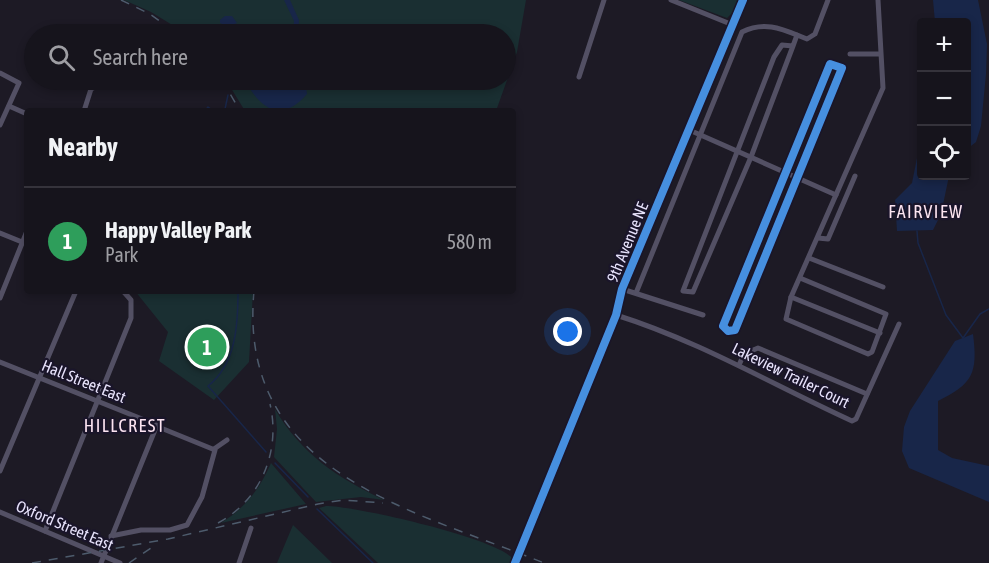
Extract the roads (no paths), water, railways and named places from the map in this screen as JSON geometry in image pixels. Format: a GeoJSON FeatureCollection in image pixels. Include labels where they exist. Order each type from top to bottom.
{"type":"FeatureCollection","features":[{"type":"Feature","properties":{"kind":"street"},"geometry":{"type":"LineString","coordinates":[[579,77],[604,0]]}},
{"type":"Feature","properties":{"kind":"street"},"geometry":{"type":"LineString","coordinates":[[671,0],[733,25]]}},
{"type":"Feature","properties":{"kind":"street","name":"9th Avenue NE"},"geometry":{"type":"LineString","coordinates":[[515,563],[616,315],[622,289],[687,129],[743,0]]}},
{"type":"Feature","properties":{"kind":"street"},"geometry":{"type":"LineString","coordinates":[[636,293],[742,32],[762,25],[807,39],[815,34],[828,0]]}},
{"type":"Feature","properties":{"kind":"street"},"geometry":{"type":"LineString","coordinates":[[800,278],[886,314],[872,352],[868,354],[786,319],[791,297],[883,88],[879,54],[878,0]]}},
{"type":"Feature","properties":{"kind":"street"},"geometry":{"type":"LineString","coordinates":[[793,46],[782,45],[774,57],[693,260],[683,291],[693,292],[751,157],[793,46],[797,35]]}},
{"type":"Feature","properties":{"kind":"street"},"geometry":{"type":"LineString","coordinates":[[850,54],[879,54]]}},
{"type":"Feature","properties":{"kind":"street"},"geometry":{"type":"LineString","coordinates":[[830,64],[842,68],[799,178],[735,330],[728,331],[723,326],[830,64]]}},
{"type":"Feature","properties":{"kind":"street"},"geometry":{"type":"LineString","coordinates":[[0,73],[17,80],[17,87],[0,125]]}},
{"type":"Feature","properties":{"kind":"street"},"geometry":{"type":"LineString","coordinates":[[85,108],[92,90]]}},
{"type":"Feature","properties":{"kind":"street"},"geometry":{"type":"LineString","coordinates":[[9,106],[24,113]]}},
{"type":"Feature","properties":{"kind":"street"},"geometry":{"type":"LineString","coordinates":[[687,129],[836,195]]}},
{"type":"Feature","properties":{"kind":"street"},"geometry":{"type":"LineString","coordinates":[[818,238],[828,239],[855,176]]}},
{"type":"Feature","properties":{"kind":"street"},"geometry":{"type":"LineString","coordinates":[[0,233],[24,243]]}},
{"type":"Feature","properties":{"kind":"street"},"geometry":{"type":"LineString","coordinates":[[0,298],[24,245]]}},
{"type":"Feature","properties":{"kind":"street"},"geometry":{"type":"LineString","coordinates":[[809,258],[883,287]]}},
{"type":"Feature","properties":{"kind":"street"},"geometry":{"type":"LineString","coordinates":[[693,260],[705,265]]}},
{"type":"Feature","properties":{"kind":"street"},"geometry":{"type":"LineString","coordinates":[[742,280],[754,286]]}},
{"type":"Feature","properties":{"kind":"street"},"geometry":{"type":"LineString","coordinates":[[622,289],[704,315]]}},
{"type":"Feature","properties":{"kind":"street"},"geometry":{"type":"LineString","coordinates":[[0,471],[74,294]]}},
{"type":"Feature","properties":{"kind":"street"},"geometry":{"type":"LineString","coordinates":[[45,531],[131,318],[131,300],[126,294]]}},
{"type":"Feature","properties":{"kind":"street"},"geometry":{"type":"LineString","coordinates":[[791,297],[880,333]]}},
{"type":"Feature","properties":{"kind":"street","name":"Lakeview Trailer Court"},"geometry":{"type":"LineString","coordinates":[[616,315],[662,329],[852,420],[856,419],[899,324]]}},
{"type":"Feature","properties":{"kind":"street"},"geometry":{"type":"LineString","coordinates":[[739,365],[744,354],[758,348],[867,394]]}},
{"type":"Feature","properties":{"kind":"street","name":"Hall Street East"},"geometry":{"type":"LineString","coordinates":[[0,362],[214,449]]}},
{"type":"Feature","properties":{"kind":"street"},"geometry":{"type":"LineString","coordinates":[[102,560],[157,426]]}},
{"type":"Feature","properties":{"kind":"street"},"geometry":{"type":"LineString","coordinates":[[111,536],[141,530],[176,530],[187,525],[202,498],[214,449],[227,440]]}},
{"type":"Feature","properties":{"kind":"street","name":"Oxford Street East"},"geometry":{"type":"LineString","coordinates":[[0,512],[45,531],[102,560],[120,563]]}},
{"type":"Feature","properties":{"kind":"street"},"geometry":{"type":"LineString","coordinates":[[239,563],[251,528]]}},
{"type":"Feature","properties":{"kind":"water"},"geometry":{"type":"Polygon","coordinates":[[[284,0],[290,0],[299,24],[294,24],[284,0]]]}},
{"type":"Feature","properties":{"kind":"water"},"geometry":{"type":"Polygon","coordinates":[[[933,0],[978,0],[987,44],[986,74],[981,126],[976,142],[971,146],[971,18],[935,18],[933,0]]]}},
{"type":"Feature","properties":{"kind":"water"},"geometry":{"type":"Polygon","coordinates":[[[225,16],[232,16],[237,23],[222,24],[220,20],[225,16]]]}},
{"type":"Feature","properties":{"kind":"water"},"geometry":{"type":"Polygon","coordinates":[[[251,90],[306,90],[307,94],[290,108],[270,108],[257,99],[251,90]]]}},
{"type":"Feature","properties":{"kind":"water"},"geometry":{"type":"Polygon","coordinates":[[[917,158],[917,180],[948,180],[941,214],[933,230],[897,231],[895,200],[912,183],[917,158]]]}},
{"type":"Feature","properties":{"kind":"water"},"geometry":{"type":"Polygon","coordinates":[[[973,334],[975,359],[970,376],[959,389],[938,401],[938,450],[952,458],[989,466],[989,502],[909,468],[902,451],[904,427],[910,411],[955,341],[973,334]]]}},
{"type":"Feature","properties":{"kind":"waterway"},"geometry":{"type":"LineString","coordinates":[[225,108],[228,95]]}},
{"type":"Feature","properties":{"kind":"waterway"},"geometry":{"type":"LineString","coordinates":[[917,231],[918,243],[946,315],[963,338],[980,314],[989,309]]}},
{"type":"Feature","properties":{"kind":"waterway"},"geometry":{"type":"LineString","coordinates":[[238,294],[234,343],[224,367],[208,386],[266,452]]}},
{"type":"Feature","properties":{"kind":"waterway"},"geometry":{"type":"LineString","coordinates":[[275,463],[308,497]]}},
{"type":"Feature","properties":{"kind":"waterway"},"geometry":{"type":"LineString","coordinates":[[317,509],[373,563]]}},
{"type":"Feature","properties":{"kind":"railway"},"geometry":{"type":"LineString","coordinates":[[121,0],[150,14],[164,24]]}},
{"type":"Feature","properties":{"kind":"railway"},"geometry":{"type":"LineString","coordinates":[[228,90],[238,108]]}},
{"type":"Feature","properties":{"kind":"railway"},"geometry":{"type":"LineString","coordinates":[[254,294],[256,353],[273,403],[303,443],[343,475],[389,501],[544,563]]}},
{"type":"Feature","properties":{"kind":"railway"},"geometry":{"type":"LineString","coordinates":[[218,523],[246,501],[264,473],[273,439],[270,404]]}},
{"type":"Feature","properties":{"kind":"railway"},"geometry":{"type":"LineString","coordinates":[[32,563],[168,539],[318,504],[343,500],[383,503]]}},
{"type":"Feature","properties":{"kind":"railway"},"geometry":{"type":"LineString","coordinates":[[129,563],[157,544]]}},
{"type":"Feature","properties":{"kind":"place","name":"Happy Valley Park"},"geometry":{"type":"Point","coordinates":[207,347]}},
{"type":"Feature","properties":{"kind":"district","name":"FAIRVIEW"},"geometry":{"type":"Point","coordinates":[926,211]}},
{"type":"Feature","properties":{"kind":"district","name":"HILLCREST"},"geometry":{"type":"Point","coordinates":[125,425]}}]}
